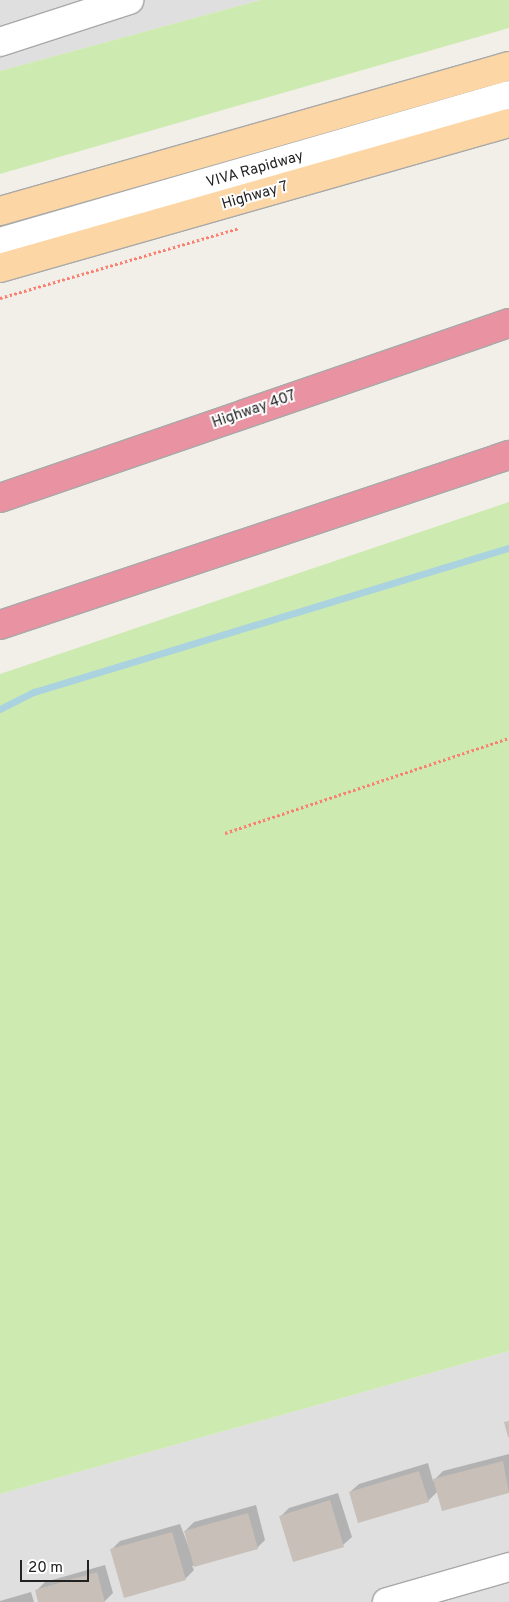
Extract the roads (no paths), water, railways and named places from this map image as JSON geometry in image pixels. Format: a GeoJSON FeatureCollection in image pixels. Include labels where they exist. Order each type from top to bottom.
{"type":"FeatureCollection","features":[{"type":"Feature","properties":{"kind":"highway","name":"Highway 407"},"geometry":{"type":"LineString","coordinates":[[0,498],[509,323]]}},
{"type":"Feature","properties":{"kind":"highway"},"geometry":{"type":"LineString","coordinates":[[0,625],[433,482],[509,455]]}},
{"type":"Feature","properties":{"kind":"highway"},"geometry":{"type":"LineString","coordinates":[[433,482],[509,464]]}},
{"type":"Feature","properties":{"kind":"main road"},"geometry":{"type":"LineString","coordinates":[[0,211],[509,66]]}},
{"type":"Feature","properties":{"kind":"main road","name":"Highway 7"},"geometry":{"type":"LineString","coordinates":[[0,268],[509,123]]}},
{"type":"Feature","properties":{"kind":"street"},"geometry":{"type":"LineString","coordinates":[[0,42],[116,2]]}},
{"type":"Feature","properties":{"kind":"street","name":"VIVA Rapidway"},"geometry":{"type":"LineString","coordinates":[[0,242],[509,95]]}},
{"type":"Feature","properties":{"kind":"street"},"geometry":{"type":"LineString","coordinates":[[387,1602],[509,1567]]}},
{"type":"Feature","properties":{"kind":"waterway"},"geometry":{"type":"LineString","coordinates":[[0,709],[34,692],[509,548]]}}]}
